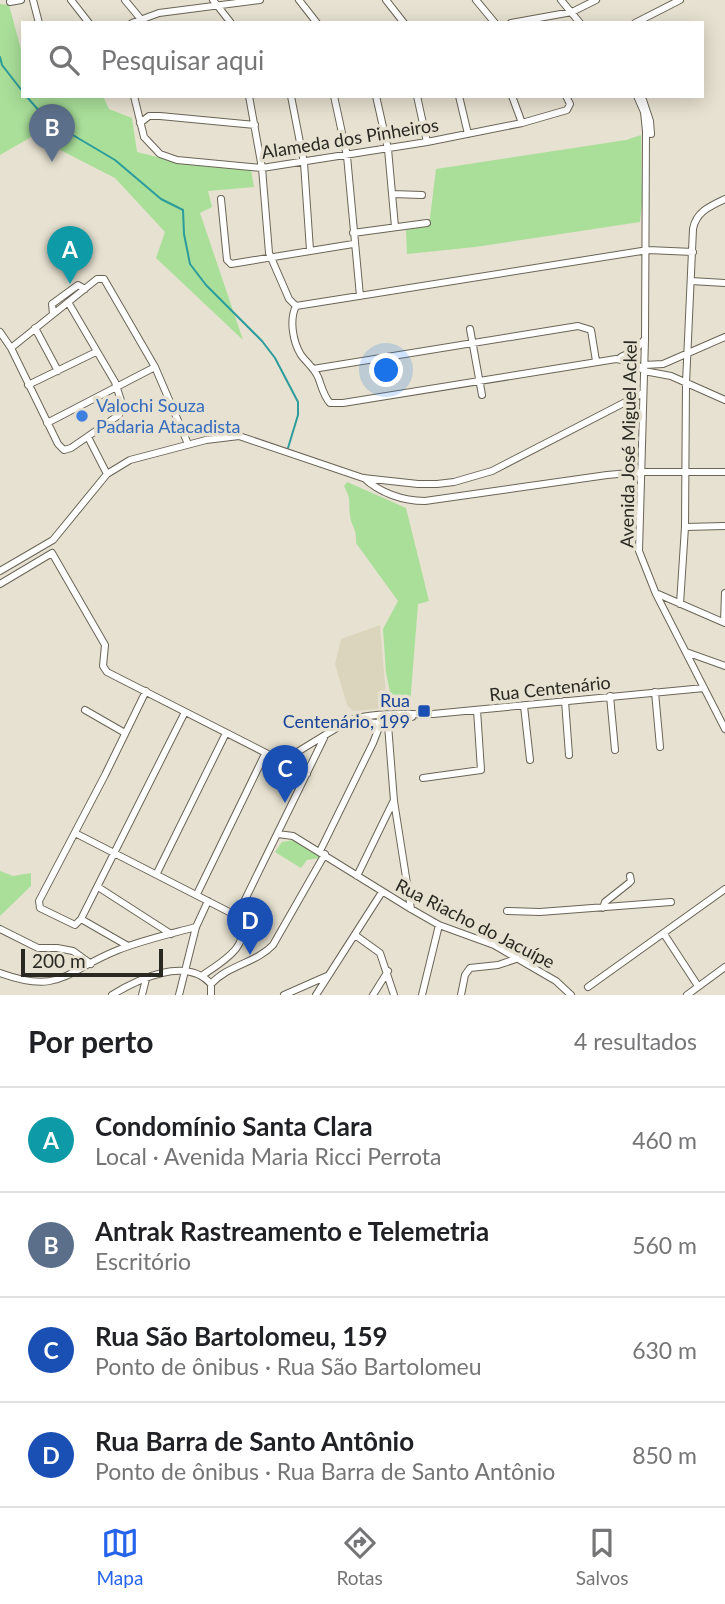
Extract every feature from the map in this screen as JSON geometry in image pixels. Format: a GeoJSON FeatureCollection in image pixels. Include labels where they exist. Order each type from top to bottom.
{"type":"FeatureCollection","features":[{"type":"Feature","properties":{"kind":"street"},"geometry":{"type":"LineString","coordinates":[[10,2],[21,0]]}},
{"type":"Feature","properties":{"kind":"street"},"geometry":{"type":"LineString","coordinates":[[33,0],[38,21]]}},
{"type":"Feature","properties":{"kind":"street"},"geometry":{"type":"LineString","coordinates":[[71,0],[87,21]]}},
{"type":"Feature","properties":{"kind":"street"},"geometry":{"type":"LineString","coordinates":[[125,0],[142,21],[159,13],[216,3],[260,0]]}},
{"type":"Feature","properties":{"kind":"street"},"geometry":{"type":"LineString","coordinates":[[299,0],[315,21]]}},
{"type":"Feature","properties":{"kind":"street"},"geometry":{"type":"LineString","coordinates":[[386,0],[402,21]]}},
{"type":"Feature","properties":{"kind":"street"},"geometry":{"type":"LineString","coordinates":[[476,0],[493,21]]}},
{"type":"Feature","properties":{"kind":"street"},"geometry":{"type":"LineString","coordinates":[[561,0],[579,21]]}},
{"type":"Feature","properties":{"kind":"street"},"geometry":{"type":"LineString","coordinates":[[532,21],[572,12],[596,0]]}},
{"type":"Feature","properties":{"kind":"street"},"geometry":{"type":"LineString","coordinates":[[639,21],[680,0]]}},
{"type":"Feature","properties":{"kind":"street"},"geometry":{"type":"LineString","coordinates":[[216,3],[230,21]]}},
{"type":"Feature","properties":{"kind":"street","name":"Alameda dos Pinheiros"},"geometry":{"type":"LineString","coordinates":[[134,98],[148,144],[167,158],[262,168],[388,149],[522,123],[567,110],[570,104],[567,98]]}},
{"type":"Feature","properties":{"kind":"street"},"geometry":{"type":"LineString","coordinates":[[249,98],[262,168],[270,257],[289,299],[296,306]]}},
{"type":"Feature","properties":{"kind":"street"},"geometry":{"type":"LineString","coordinates":[[291,98],[304,163],[310,250]]}},
{"type":"Feature","properties":{"kind":"street"},"geometry":{"type":"LineString","coordinates":[[334,98],[346,156],[360,296]]}},
{"type":"Feature","properties":{"kind":"street"},"geometry":{"type":"LineString","coordinates":[[376,98],[388,149],[395,227]]}},
{"type":"Feature","properties":{"kind":"street"},"geometry":{"type":"LineString","coordinates":[[417,98],[427,142]]}},
{"type":"Feature","properties":{"kind":"street"},"geometry":{"type":"LineString","coordinates":[[459,98],[468,134]]}},
{"type":"Feature","properties":{"kind":"street"},"geometry":{"type":"LineString","coordinates":[[513,98],[522,123]]}},
{"type":"Feature","properties":{"kind":"street","name":"Avenida José Miguel Ackel"},"geometry":{"type":"LineString","coordinates":[[640,98],[646,131],[646,265],[639,551],[656,594],[725,729]]}},
{"type":"Feature","properties":{"kind":"street"},"geometry":{"type":"LineString","coordinates":[[140,123],[149,116],[160,116],[255,125]]}},
{"type":"Feature","properties":{"kind":"street"},"geometry":{"type":"LineString","coordinates":[[392,194],[422,195]]}},
{"type":"Feature","properties":{"kind":"street"},"geometry":{"type":"LineString","coordinates":[[220,199],[227,260],[231,264],[354,244]]}},
{"type":"Feature","properties":{"kind":"street"},"geometry":{"type":"LineString","coordinates":[[680,604],[685,527],[685,383],[694,223],[702,212],[725,199]]}},
{"type":"Feature","properties":{"kind":"street"},"geometry":{"type":"LineString","coordinates":[[353,233],[427,223]]}},
{"type":"Feature","properties":{"kind":"street"},"geometry":{"type":"LineString","coordinates":[[296,306],[646,251],[693,252]]}},
{"type":"Feature","properties":{"kind":"street"},"geometry":{"type":"LineString","coordinates":[[11,348],[97,279],[106,281],[155,367],[188,444]]}},
{"type":"Feature","properties":{"kind":"street"},"geometry":{"type":"LineString","coordinates":[[691,281],[725,283]]}},
{"type":"Feature","properties":{"kind":"street"},"geometry":{"type":"LineString","coordinates":[[53,314],[52,304],[69,290],[78,285],[86,289]]}},
{"type":"Feature","properties":{"kind":"street"},"geometry":{"type":"LineString","coordinates":[[0,332],[11,348],[58,444],[64,450],[71,448],[122,412],[123,404],[118,388],[68,302]]}},
{"type":"Feature","properties":{"kind":"street"},"geometry":{"type":"LineString","coordinates":[[296,306],[293,316],[300,353],[313,369],[327,400],[336,403],[616,359],[631,354],[645,339]]}},
{"type":"Feature","properties":{"kind":"street"},"geometry":{"type":"LineString","coordinates":[[313,369],[578,326],[587,328],[593,335],[596,361]]}},
{"type":"Feature","properties":{"kind":"street"},"geometry":{"type":"LineString","coordinates":[[35,328],[58,371]]}},
{"type":"Feature","properties":{"kind":"street"},"geometry":{"type":"LineString","coordinates":[[470,329],[482,395]]}},
{"type":"Feature","properties":{"kind":"street"},"geometry":{"type":"LineString","coordinates":[[660,369],[725,337]]}},
{"type":"Feature","properties":{"kind":"street"},"geometry":{"type":"LineString","coordinates":[[28,385],[96,352]]}},
{"type":"Feature","properties":{"kind":"street"},"geometry":{"type":"LineString","coordinates":[[616,359],[634,362],[644,368],[660,369],[725,400]]}},
{"type":"Feature","properties":{"kind":"street"},"geometry":{"type":"LineString","coordinates":[[47,423],[155,367]]}},
{"type":"Feature","properties":{"kind":"street"},"geometry":{"type":"LineString","coordinates":[[0,571],[53,540],[107,474],[130,460],[188,444],[239,436],[363,478],[428,484],[454,482],[514,460],[643,397]]}},
{"type":"Feature","properties":{"kind":"street"},"geometry":{"type":"LineString","coordinates":[[88,437],[107,474]]}},
{"type":"Feature","properties":{"kind":"street"},"geometry":{"type":"LineString","coordinates":[[363,478],[391,494],[425,502],[641,472],[725,472]]}},
{"type":"Feature","properties":{"kind":"street"},"geometry":{"type":"LineString","coordinates":[[685,527],[725,526]]}},
{"type":"Feature","properties":{"kind":"street"},"geometry":{"type":"LineString","coordinates":[[53,540],[52,552],[106,645],[104,669],[307,774]]}},
{"type":"Feature","properties":{"kind":"street"},"geometry":{"type":"LineString","coordinates":[[0,584],[52,552]]}},
{"type":"Feature","properties":{"kind":"street"},"geometry":{"type":"LineString","coordinates":[[656,594],[725,622],[725,593]]}},
{"type":"Feature","properties":{"kind":"street"},"geometry":{"type":"LineString","coordinates":[[686,652],[725,666]]}},
{"type":"Feature","properties":{"kind":"street","name":"Rua Centenário"},"geometry":{"type":"LineString","coordinates":[[685,688],[699,679]]}},
{"type":"Feature","properties":{"kind":"street","name":"Rua Centenário"},"geometry":{"type":"LineString","coordinates":[[281,761],[358,717],[384,721],[417,715],[704,688]]}},
{"type":"Feature","properties":{"kind":"street"},"geometry":{"type":"LineString","coordinates":[[146,691],[38,903],[40,908],[77,925],[185,712]]}},
{"type":"Feature","properties":{"kind":"street"},"geometry":{"type":"LineString","coordinates":[[655,692],[660,747]]}},
{"type":"Feature","properties":{"kind":"street"},"geometry":{"type":"LineString","coordinates":[[610,696],[615,750]]}},
{"type":"Feature","properties":{"kind":"street"},"geometry":{"type":"LineString","coordinates":[[565,701],[569,755]]}},
{"type":"Feature","properties":{"kind":"street"},"geometry":{"type":"LineString","coordinates":[[524,706],[530,760]]}},
{"type":"Feature","properties":{"kind":"street"},"geometry":{"type":"LineString","coordinates":[[85,710],[125,733]]}},
{"type":"Feature","properties":{"kind":"street"},"geometry":{"type":"LineString","coordinates":[[423,778],[481,770],[477,710]]}},
{"type":"Feature","properties":{"kind":"street"},"geometry":{"type":"LineString","coordinates":[[211,984],[223,973],[262,954],[273,945],[322,853],[384,721]]}},
{"type":"Feature","properties":{"kind":"street"},"geometry":{"type":"LineString","coordinates":[[384,721],[411,909]]}},
{"type":"Feature","properties":{"kind":"street"},"geometry":{"type":"LineString","coordinates":[[157,873],[226,733]]}},
{"type":"Feature","properties":{"kind":"street"},"geometry":{"type":"LineString","coordinates":[[237,916],[325,736]]}},
{"type":"Feature","properties":{"kind":"street"},"geometry":{"type":"LineString","coordinates":[[373,743],[388,746]]}},
{"type":"Feature","properties":{"kind":"street"},"geometry":{"type":"LineString","coordinates":[[197,894],[265,754]]}},
{"type":"Feature","properties":{"kind":"street"},"geometry":{"type":"LineString","coordinates":[[357,876],[394,800]]}},
{"type":"Feature","properties":{"kind":"street","name":"Rua Riacho do Jacuípe"},"geometry":{"type":"LineString","coordinates":[[284,822],[293,836]]}},
{"type":"Feature","properties":{"kind":"street"},"geometry":{"type":"LineString","coordinates":[[381,827],[398,830]]}},
{"type":"Feature","properties":{"kind":"street"},"geometry":{"type":"LineString","coordinates":[[75,833],[237,916],[243,930],[241,943],[203,975]]}},
{"type":"Feature","properties":{"kind":"street","name":"Rua Riacho do Jacuípe"},"geometry":{"type":"LineString","coordinates":[[278,834],[293,836],[439,925],[483,940],[556,981],[571,995]]}},
{"type":"Feature","properties":{"kind":"street"},"geometry":{"type":"LineString","coordinates":[[603,908],[605,902],[631,881],[630,876]]}},
{"type":"Feature","properties":{"kind":"street"},"geometry":{"type":"LineString","coordinates":[[98,887],[171,933]]}},
{"type":"Feature","properties":{"kind":"street"},"geometry":{"type":"LineString","coordinates":[[588,987],[725,889]]}},
{"type":"Feature","properties":{"kind":"street"},"geometry":{"type":"LineString","coordinates":[[316,995],[382,892]]}},
{"type":"Feature","properties":{"kind":"street"},"geometry":{"type":"LineString","coordinates":[[179,995],[196,927],[208,901]]}},
{"type":"Feature","properties":{"kind":"street"},"geometry":{"type":"LineString","coordinates":[[507,911],[540,912],[671,902]]}},
{"type":"Feature","properties":{"kind":"street"},"geometry":{"type":"LineString","coordinates":[[81,919],[128,946]]}},
{"type":"Feature","properties":{"kind":"street"},"geometry":{"type":"LineString","coordinates":[[422,995],[439,925]]}},
{"type":"Feature","properties":{"kind":"street"},"geometry":{"type":"LineString","coordinates":[[0,973],[26,987],[43,988],[61,984],[91,964],[128,946],[196,927]]}},
{"type":"Feature","properties":{"kind":"street"},"geometry":{"type":"LineString","coordinates":[[0,929],[38,948],[73,951],[91,964]]}},
{"type":"Feature","properties":{"kind":"street"},"geometry":{"type":"LineString","coordinates":[[664,934],[698,986]]}},
{"type":"Feature","properties":{"kind":"street"},"geometry":{"type":"LineString","coordinates":[[355,935],[376,948],[388,971],[394,995]]}},
{"type":"Feature","properties":{"kind":"street"},"geometry":{"type":"LineString","coordinates":[[461,995],[465,975],[470,968],[498,965],[516,959]]}},
{"type":"Feature","properties":{"kind":"street"},"geometry":{"type":"LineString","coordinates":[[687,995],[725,967]]}},
{"type":"Feature","properties":{"kind":"street"},"geometry":{"type":"LineString","coordinates":[[111,995],[146,979],[185,970],[203,975],[211,984],[211,995]]}},
{"type":"Feature","properties":{"kind":"street"},"geometry":{"type":"LineString","coordinates":[[373,995],[388,971]]}},
{"type":"Feature","properties":{"kind":"street"},"geometry":{"type":"LineString","coordinates":[[284,995],[330,975]]}},
{"type":"Feature","properties":{"kind":"street"},"geometry":{"type":"LineString","coordinates":[[142,995],[146,979]]}},
{"type":"Feature","properties":{"kind":"shaded area"},"geometry":{"type":"Polygon","coordinates":[[[380,625],[387,708],[353,711],[347,705],[335,664],[341,639],[380,625]]]}},
{"type":"Feature","properties":{"kind":"green space"},"geometry":{"type":"Polygon","coordinates":[[[0,4],[9,5],[21,50],[21,98],[104,98],[109,109],[132,118],[137,152],[189,165],[251,170],[254,187],[208,191],[212,207],[200,213],[243,340],[156,258],[165,232],[115,178],[33,136],[0,155],[0,4]]]}},
{"type":"Feature","properties":{"kind":"green space"},"geometry":{"type":"Polygon","coordinates":[[[641,135],[640,222],[475,247],[407,254],[406,230],[429,226],[436,169],[626,140],[641,135]]]}},
{"type":"Feature","properties":{"kind":"green space"},"geometry":{"type":"Polygon","coordinates":[[[347,482],[406,508],[429,601],[418,604],[410,705],[391,698],[386,672],[383,629],[398,601],[356,543],[349,498],[344,486],[347,482]]]}},
{"type":"Feature","properties":{"kind":"green space"},"geometry":{"type":"Polygon","coordinates":[[[294,840],[320,856],[319,858],[307,860],[301,868],[275,852],[282,842],[294,840]]]}},
{"type":"Feature","properties":{"kind":"green space"},"geometry":{"type":"Polygon","coordinates":[[[0,871],[13,876],[31,873],[31,886],[0,916],[0,871]]]}},
{"type":"Feature","properties":{"kind":"waterway"},"geometry":{"type":"LineString","coordinates":[[0,57],[2,65],[21,89]]}},
{"type":"Feature","properties":{"kind":"waterway"},"geometry":{"type":"LineString","coordinates":[[28,98],[41,113],[115,160],[161,199],[183,210],[190,264],[206,285],[262,341],[275,358],[298,402],[298,415],[288,448]]}},
{"type":"Feature","properties":{"kind":"place","name":"Antrak Rastreamento e Telemetria"},"geometry":{"type":"Point","coordinates":[52,162]}},
{"type":"Feature","properties":{"kind":"place","name":"Condomínio Santa Clara"},"geometry":{"type":"Point","coordinates":[70,284]}},
{"type":"Feature","properties":{"kind":"place","name":"Valochi Souza Padaria Atacadista"},"geometry":{"type":"Point","coordinates":[82,416]}},
{"type":"Feature","properties":{"kind":"place","name":"Rua Centenário, 199"},"geometry":{"type":"Point","coordinates":[424,711]}},
{"type":"Feature","properties":{"kind":"place","name":"Rua São Bartolomeu, 159"},"geometry":{"type":"Point","coordinates":[285,803]}},
{"type":"Feature","properties":{"kind":"place","name":"Rua Barra de Santo Antônio"},"geometry":{"type":"Point","coordinates":[250,955]}}]}
